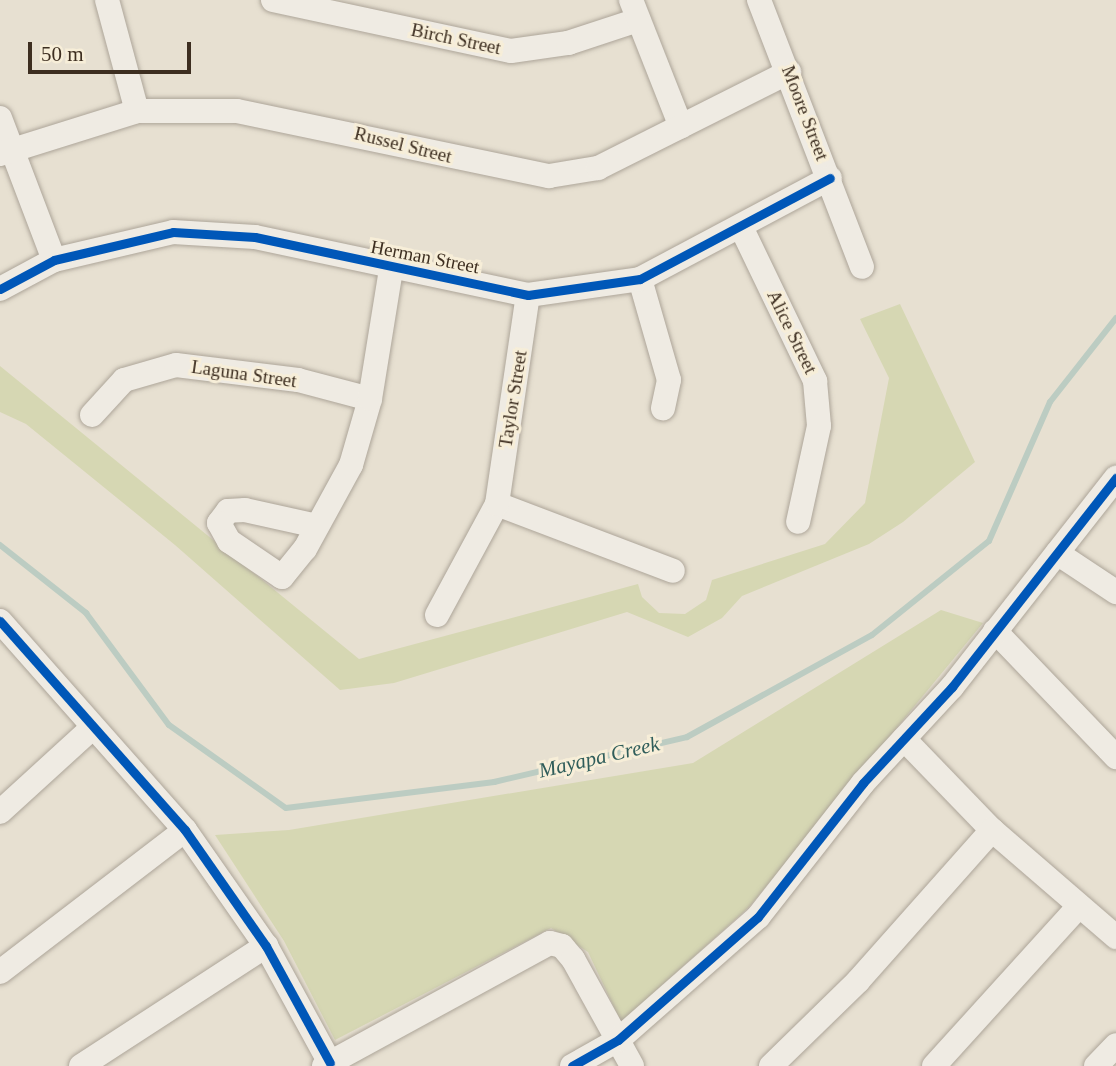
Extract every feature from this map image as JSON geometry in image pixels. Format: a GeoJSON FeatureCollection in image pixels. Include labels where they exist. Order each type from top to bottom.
{"type":"FeatureCollection","features":[{"type":"Feature","properties":{"kind":"street"},"geometry":{"type":"LineString","coordinates":[[107,0],[138,111]]}},
{"type":"Feature","properties":{"kind":"street","name":"Birch Street"},"geometry":{"type":"LineString","coordinates":[[273,0],[511,51],[568,43],[635,10]]}},
{"type":"Feature","properties":{"kind":"street","name":"Moore Street"},"geometry":{"type":"LineString","coordinates":[[759,0],[830,178],[862,267]]}},
{"type":"Feature","properties":{"kind":"street"},"geometry":{"type":"LineString","coordinates":[[635,10],[681,127]]}},
{"type":"Feature","properties":{"kind":"street","name":"Russel Street"},"geometry":{"type":"LineString","coordinates":[[6,151],[138,111],[237,111],[548,176],[597,168],[789,72]]}},
{"type":"Feature","properties":{"kind":"street"},"geometry":{"type":"LineString","coordinates":[[0,118],[6,151],[54,260]]}},
{"type":"Feature","properties":{"kind":"street","name":"Herman Street"},"geometry":{"type":"LineString","coordinates":[[0,289],[54,260],[173,232],[254,237],[391,269],[528,295],[640,279],[742,229],[830,178]]}},
{"type":"Feature","properties":{"kind":"street","name":"Alice Street"},"geometry":{"type":"LineString","coordinates":[[742,229],[815,381],[818,426],[798,522]]}},
{"type":"Feature","properties":{"kind":"street"},"geometry":{"type":"LineString","coordinates":[[317,526],[351,465],[370,399],[391,269]]}},
{"type":"Feature","properties":{"kind":"street"},"geometry":{"type":"LineString","coordinates":[[640,279],[669,380],[663,408]]}},
{"type":"Feature","properties":{"kind":"street","name":"Taylor Street"},"geometry":{"type":"LineString","coordinates":[[438,615],[497,504],[528,295]]}},
{"type":"Feature","properties":{"kind":"street","name":"Laguna Street"},"geometry":{"type":"LineString","coordinates":[[92,415],[124,380],[176,365],[298,380],[370,399]]}},
{"type":"Feature","properties":{"kind":"street"},"geometry":{"type":"LineString","coordinates":[[572,1066],[618,1040],[758,917],[996,631],[1116,478]]}},
{"type":"Feature","properties":{"kind":"street"},"geometry":{"type":"LineString","coordinates":[[497,504],[673,571]]}},
{"type":"Feature","properties":{"kind":"street"},"geometry":{"type":"LineString","coordinates":[[1057,553],[1116,592]]}},
{"type":"Feature","properties":{"kind":"street"},"geometry":{"type":"LineString","coordinates":[[0,621],[8,647],[91,729],[185,830],[266,946],[327,1064],[550,943],[562,946],[573,959],[632,1066]]}},
{"type":"Feature","properties":{"kind":"street"},"geometry":{"type":"LineString","coordinates":[[996,631],[1116,757]]}},
{"type":"Feature","properties":{"kind":"street"},"geometry":{"type":"LineString","coordinates":[[0,812],[91,729]]}},
{"type":"Feature","properties":{"kind":"street"},"geometry":{"type":"LineString","coordinates":[[904,739],[992,830],[1116,937]]}},
{"type":"Feature","properties":{"kind":"street"},"geometry":{"type":"LineString","coordinates":[[0,972],[185,830]]}},
{"type":"Feature","properties":{"kind":"street"},"geometry":{"type":"LineString","coordinates":[[771,1066],[858,981],[992,830]]}},
{"type":"Feature","properties":{"kind":"street"},"geometry":{"type":"LineString","coordinates":[[934,1066],[1079,906]]}},
{"type":"Feature","properties":{"kind":"street"},"geometry":{"type":"LineString","coordinates":[[81,1066],[266,946]]}},
{"type":"Feature","properties":{"kind":"street"},"geometry":{"type":"LineString","coordinates":[[1096,1066],[1116,1045]]}},
{"type":"Feature","properties":{"kind":"green space"},"geometry":{"type":"Polygon","coordinates":[[[900,304],[975,462],[903,522],[869,544],[742,596],[722,618],[688,637],[627,612],[394,683],[340,690],[175,545],[26,424],[0,412],[0,366],[359,659],[638,584],[642,597],[659,613],[685,614],[706,600],[712,580],[825,544],[865,503],[889,378],[860,319],[900,304]]]}},
{"type":"Feature","properties":{"kind":"green space"},"geometry":{"type":"Polygon","coordinates":[[[941,610],[983,623],[749,907],[621,1022],[588,952],[551,928],[335,1040],[284,941],[215,835],[289,830],[693,763],[941,610]]]}},
{"type":"Feature","properties":{"kind":"waterway","name":"Mayapa Creek"},"geometry":{"type":"LineString","coordinates":[[0,545],[86,613],[169,725],[286,808],[494,782],[687,737],[872,635],[989,541],[1050,402],[1116,318]]}},
{"type":"Feature","properties":{"kind":"cycle path"},"geometry":{"type":"LineString","coordinates":[[0,289],[54,260],[173,232],[255,237],[528,295],[640,279],[830,178]]}},
{"type":"Feature","properties":{"kind":"cycle path"},"geometry":{"type":"LineString","coordinates":[[572,1066],[618,1040],[758,917],[863,783],[952,687],[1116,478]]}},
{"type":"Feature","properties":{"kind":"cycle path"},"geometry":{"type":"LineString","coordinates":[[0,621],[185,830],[266,946],[330,1063]]}}]}
